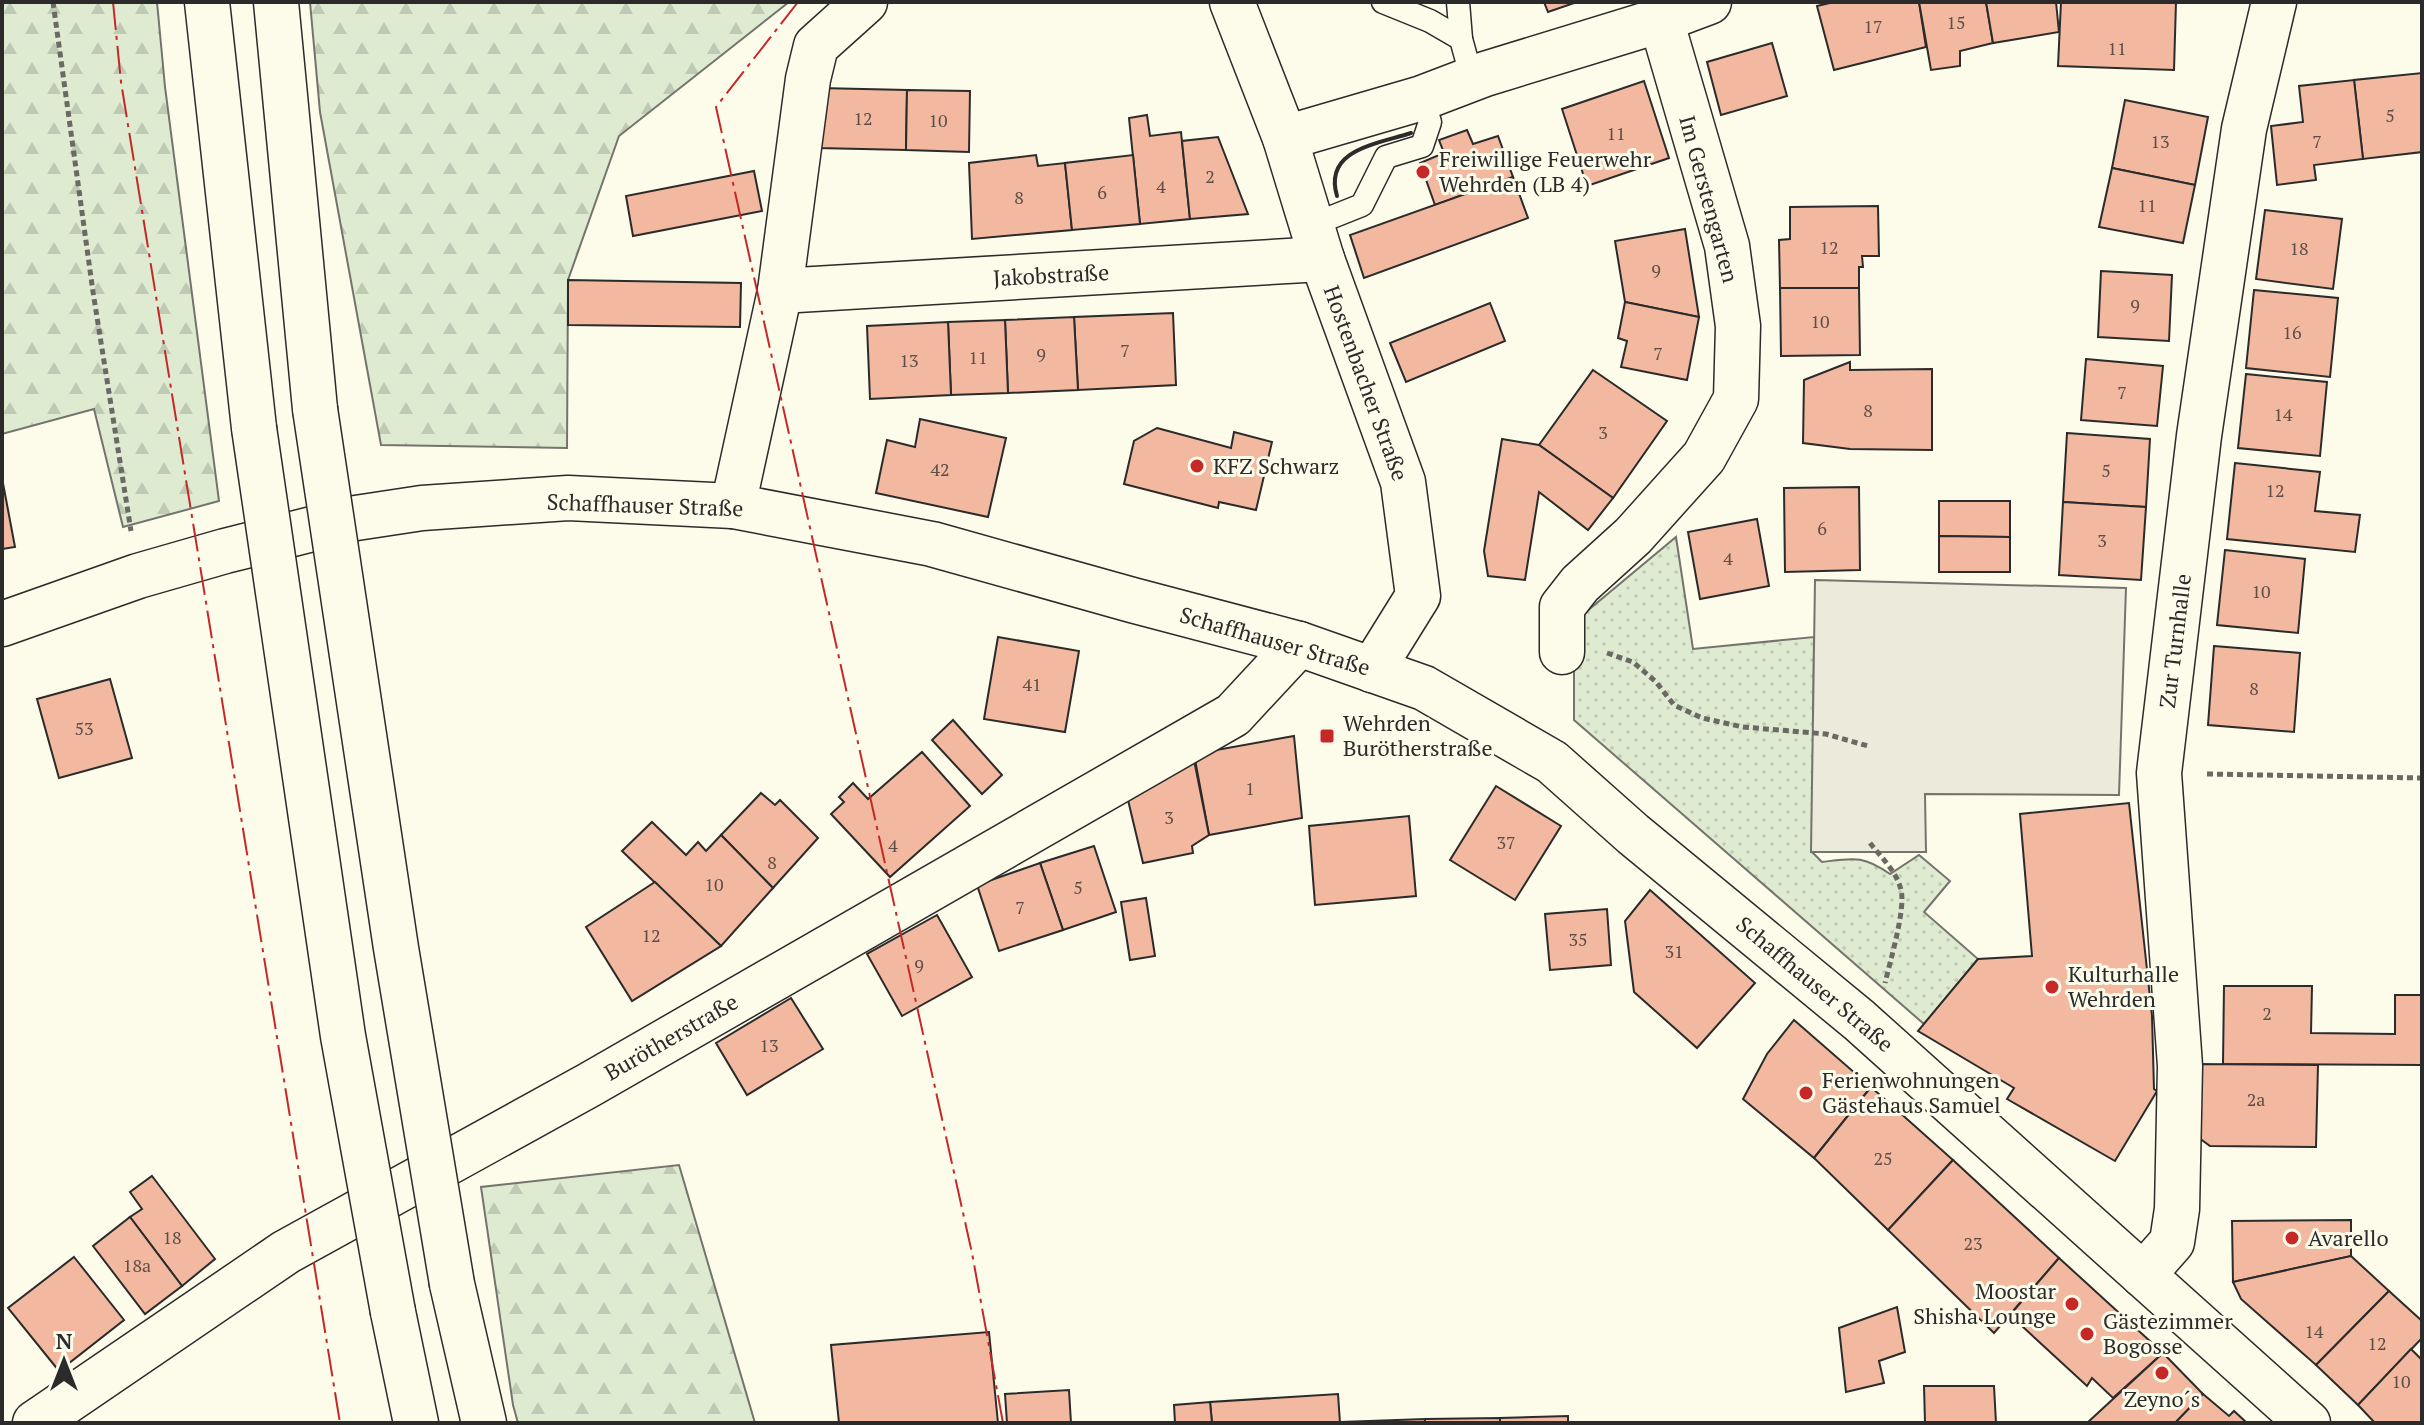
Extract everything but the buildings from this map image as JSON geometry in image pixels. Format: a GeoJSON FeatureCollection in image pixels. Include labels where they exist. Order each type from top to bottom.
{"type":"FeatureCollection","features":[{"type":"Feature","properties":{"kind":"main road"},"geometry":{"type":"LineString","coordinates":[[207,2],[254,428],[343,1036],[416,1423]]}},
{"type":"Feature","properties":{"kind":"main road"},"geometry":{"type":"LineString","coordinates":[[276,2],[315,409],[396,948],[452,1284],[484,1423]]}},
{"type":"Feature","properties":{"kind":"main road"},"geometry":{"type":"LineString","coordinates":[[733,506],[780,291],[808,79],[816,46],[865,2]]}},
{"type":"Feature","properties":{"kind":"main road","name":"Hostenbacher Straße"},"geometry":{"type":"LineString","coordinates":[[1232,2],[1285,138],[1317,242],[1403,482],[1418,596],[1372,670]]}},
{"type":"Feature","properties":{"kind":"main road"},"geometry":{"type":"LineString","coordinates":[[1285,138],[1422,98],[1466,59],[1661,20],[1709,2]]}},
{"type":"Feature","properties":{"kind":"main road","name":"Zur Turnhalle"},"geometry":{"type":"LineString","coordinates":[[2143,1275],[2172,1242],[2177,1209],[2180,1066],[2159,773],[2199,436],[2239,160],[2274,2]]}},
{"type":"Feature","properties":{"kind":"main road","name":"Im Gerstengarten"},"geometry":{"type":"LineString","coordinates":[[1562,652],[1562,607],[1580,584],[1633,536],[1690,474],[1704,457],[1736,399],[1738,326],[1727,246],[1661,20]]}},
{"type":"Feature","properties":{"kind":"main road","name":"Jakobstraße"},"geometry":{"type":"LineString","coordinates":[[780,291],[1317,242]]}},
{"type":"Feature","properties":{"kind":"main road","name":"Schaffhauser Straße"},"geometry":{"type":"LineString","coordinates":[[2,624],[138,576],[356,518],[422,508],[568,498],[733,506],[932,544],[1299,644],[1424,688],[1552,762],[1633,834],[1859,1020],[2308,1423]]}},
{"type":"Feature","properties":{"kind":"main road","name":"Burötherstraße"},"geometry":{"type":"LineString","coordinates":[[35,1423],[286,1252],[589,1085],[1233,715],[1299,644]]}},
{"type":"Feature","properties":{"kind":"lane"},"geometry":{"type":"LineString","coordinates":[[1383,2],[1430,21],[1466,59]]}},
{"type":"Feature","properties":{"kind":"lane"},"geometry":{"type":"LineString","coordinates":[[1458,2],[1466,59]]}},
{"type":"Feature","properties":{"kind":"lane"},"geometry":{"type":"LineString","coordinates":[[1317,242],[1362,205],[1386,157],[1422,146],[1430,122],[1422,98]]}},
{"type":"Feature","properties":{"kind":"path"},"geometry":{"type":"LineString","coordinates":[[53,2],[93,292],[138,576]]}},
{"type":"Feature","properties":{"kind":"path"},"geometry":{"type":"LineString","coordinates":[[1562,652],[1596,650],[1633,662],[1656,682],[1674,705],[1702,718],[1743,727],[1826,734],[1868,746]]}},
{"type":"Feature","properties":{"kind":"path"},"geometry":{"type":"LineString","coordinates":[[2159,773],[2422,778]]}},
{"type":"Feature","properties":{"kind":"path"},"geometry":{"type":"LineString","coordinates":[[1870,843],[1895,874],[1903,892],[1897,929]]}},
{"type":"Feature","properties":{"kind":"green space"},"geometry":{"type":"Polygon","coordinates":[[[2,2],[157,2],[165,87],[219,501],[123,527],[94,409],[2,434],[2,2]]]}},
{"type":"Feature","properties":{"kind":"green space"},"geometry":{"type":"Polygon","coordinates":[[[310,2],[789,2],[619,136],[568,280],[567,448],[381,445],[320,112],[310,2]]]}},
{"type":"Feature","properties":{"kind":"green space"},"geometry":{"type":"Polygon","coordinates":[[[1676,537],[1693,649],[1814,637],[1812,852],[1822,862],[1858,859],[1890,874],[1919,855],[1950,881],[1924,912],[1978,959],[1924,1024],[1574,720],[1574,622],[1676,537]]]}},
{"type":"Feature","properties":{"kind":"green space"},"geometry":{"type":"Polygon","coordinates":[[[679,1165],[755,1423],[518,1423],[481,1187],[679,1165]]]}},
{"type":"Feature","properties":{"kind":"shaded area"},"geometry":{"type":"Polygon","coordinates":[[[1815,580],[2126,588],[2119,795],[1925,794],[1926,852],[1811,852],[1815,580]]]}},
{"type":"Feature","properties":{"kind":"wall"},"geometry":{"type":"LineString","coordinates":[[1337,196],[1335,180],[1338,168],[1346,158],[1369,145],[1411,133]]}},
{"type":"Feature","properties":{"kind":"power"},"geometry":{"type":"LineString","coordinates":[[113,2],[121,82],[340,1423]]}},
{"type":"Feature","properties":{"kind":"power"},"geometry":{"type":"LineString","coordinates":[[798,2],[716,107],[972,1253],[1003,1423]]}},
{"type":"Feature","properties":{"kind":"place","name":"Freiwillige Feuerwehr Wehrden (LB 4)"},"geometry":{"type":"Point","coordinates":[1423,172]}},
{"type":"Feature","properties":{"kind":"place","name":"KFZ Schwarz"},"geometry":{"type":"Point","coordinates":[1197,466]}},
{"type":"Feature","properties":{"kind":"place","name":"Wehrden Burötherstraße"},"geometry":{"type":"Point","coordinates":[1327,736]}},
{"type":"Feature","properties":{"kind":"place","name":"Kulturhalle Wehrden"},"geometry":{"type":"Point","coordinates":[2052,987]}},
{"type":"Feature","properties":{"kind":"place","name":"Ferienwohnungen Gästehaus Samuel"},"geometry":{"type":"Point","coordinates":[1806,1093]}},
{"type":"Feature","properties":{"kind":"place","name":"Avarello"},"geometry":{"type":"Point","coordinates":[2292,1238]}},
{"type":"Feature","properties":{"kind":"place","name":"Moostar Shisha Lounge"},"geometry":{"type":"Point","coordinates":[2072,1304]}},
{"type":"Feature","properties":{"kind":"place","name":"Gästezimmer Bogosse"},"geometry":{"type":"Point","coordinates":[2087,1334]}},
{"type":"Feature","properties":{"kind":"place","name":"Zeyno´s"},"geometry":{"type":"Point","coordinates":[2162,1373]}}]}
